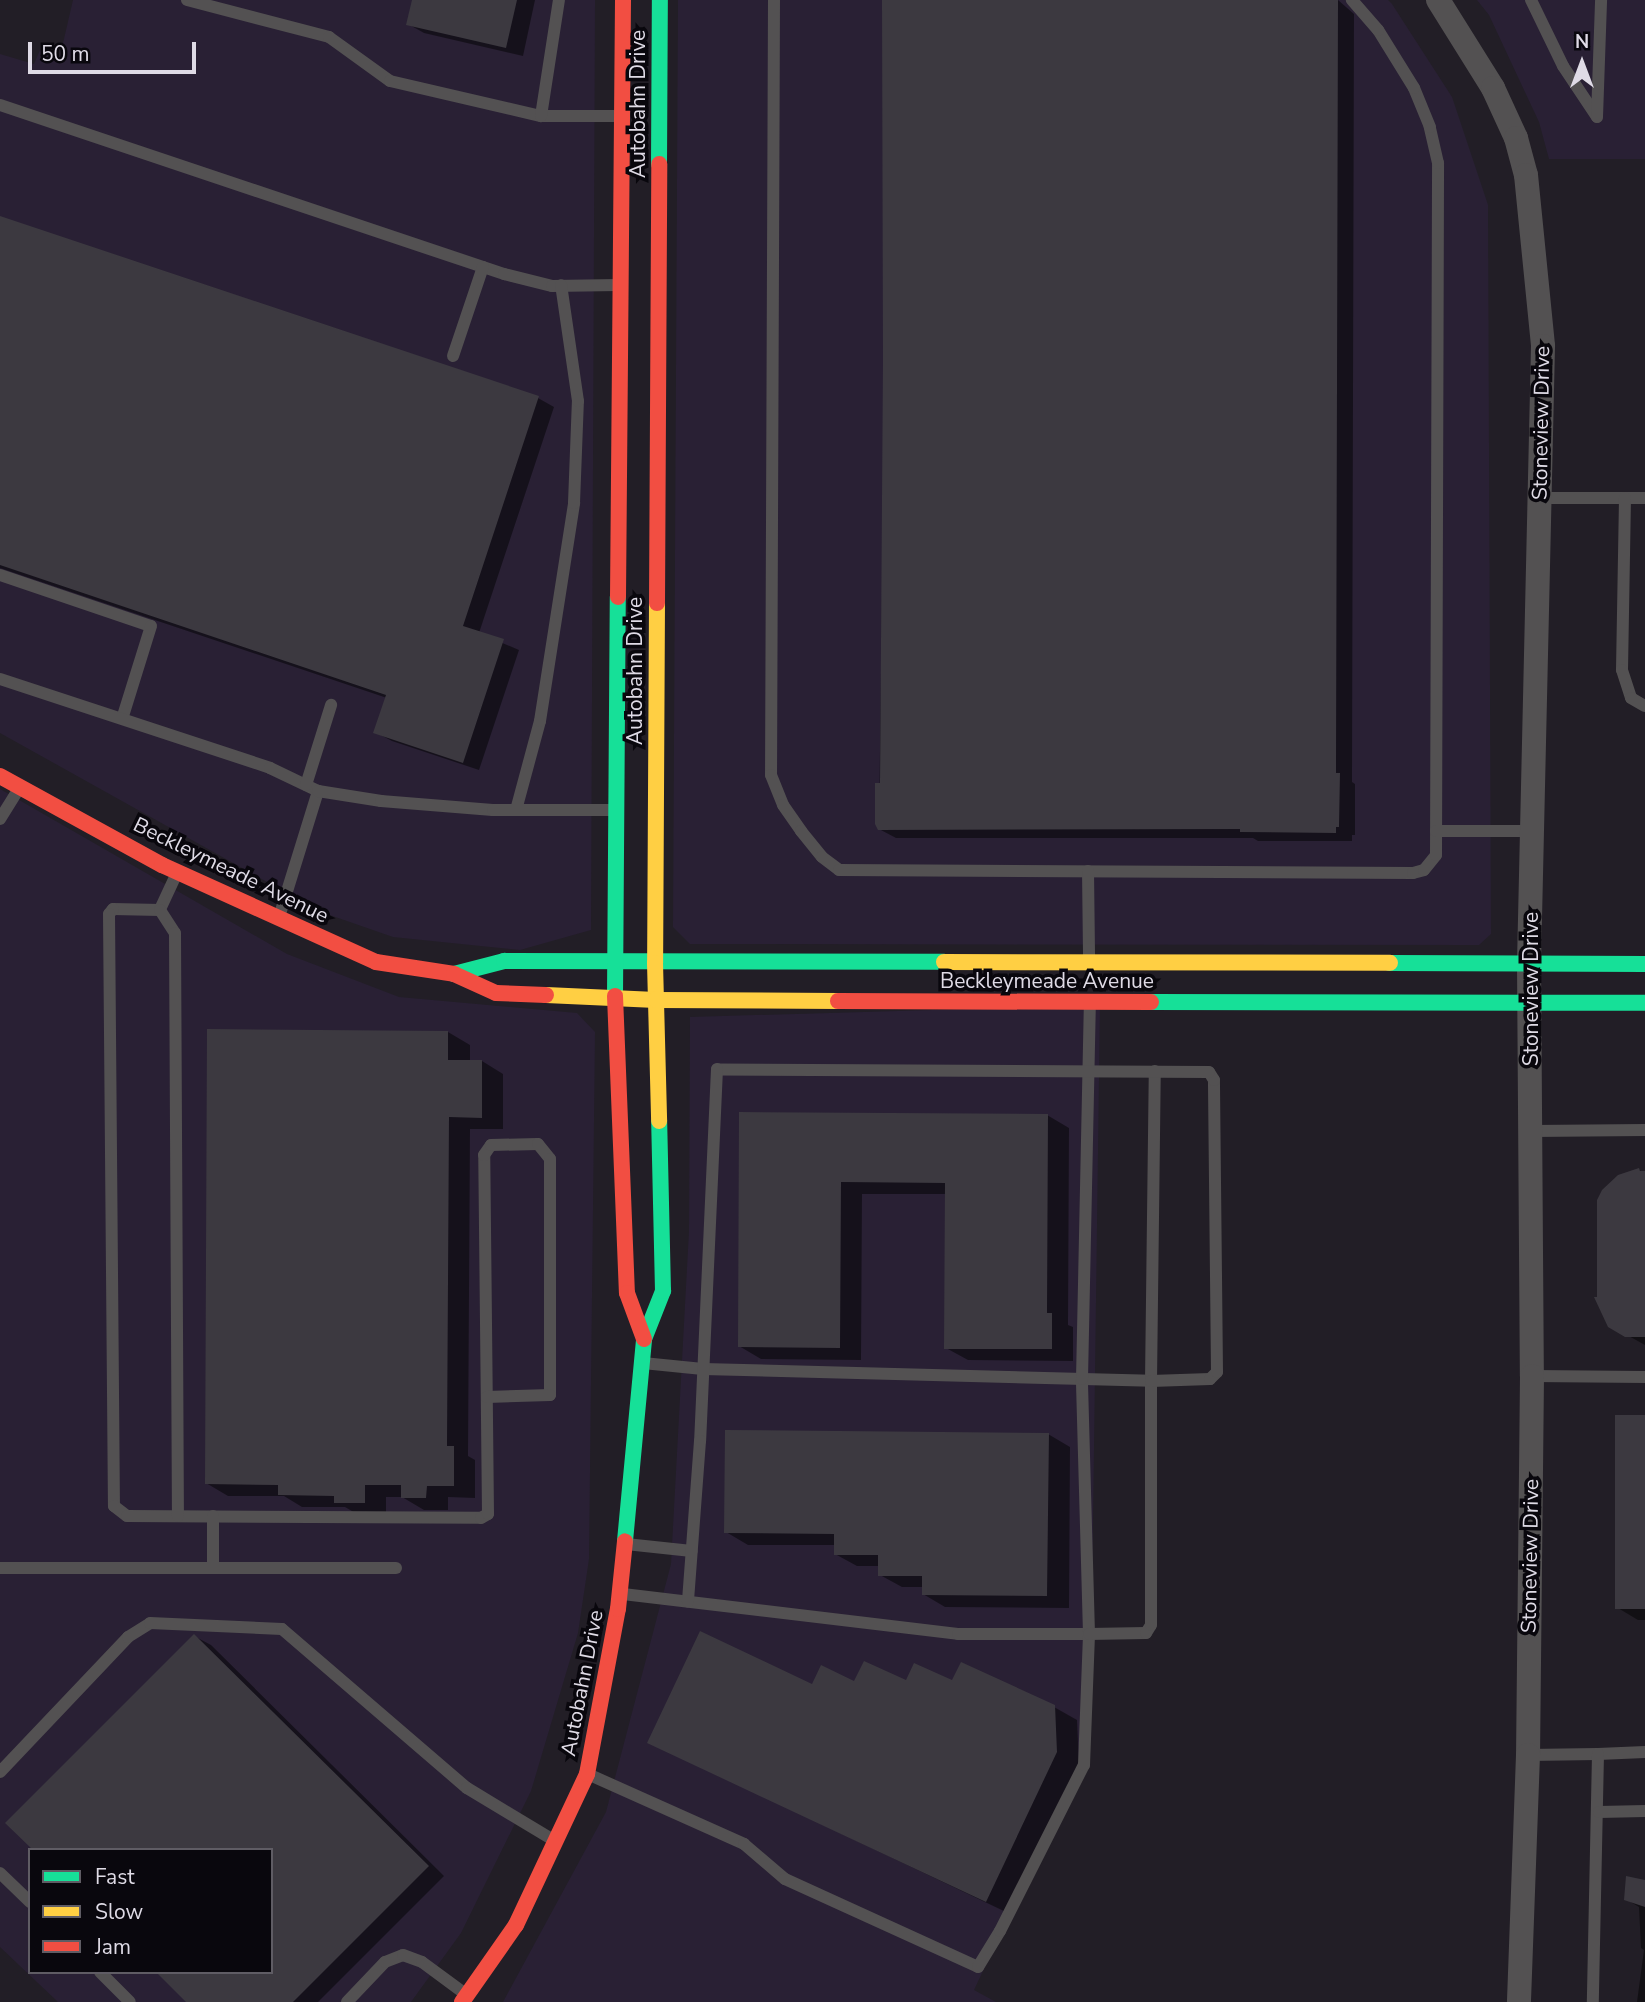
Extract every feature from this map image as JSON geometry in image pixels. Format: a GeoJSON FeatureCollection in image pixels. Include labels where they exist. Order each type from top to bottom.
{"type":"FeatureCollection","features":[{"type":"Feature","properties":{"kind":"street","name":"Autobahn Drive"},"geometry":{"type":"LineString","coordinates":[[623,0],[615,1000],[627,1293],[645,1339]]}},
{"type":"Feature","properties":{"kind":"street","name":"Autobahn Drive"},"geometry":{"type":"LineString","coordinates":[[464,1998],[516,1926],[586,1774],[619,1594],[645,1339],[663,1291],[655,963],[660,0]]}},
{"type":"Feature","properties":{"kind":"street","name":"Stoneview Drive"},"geometry":{"type":"LineString","coordinates":[[1438,0],[1493,88],[1516,138],[1527,175],[1543,346],[1529,964],[1532,1376],[1528,1755],[1519,2002]]}},
{"type":"Feature","properties":{"kind":"street","name":"Beckleymeade Avenue"},"geometry":{"type":"LineString","coordinates":[[0,776],[177,872],[376,962],[454,974],[496,993],[656,1000],[1529,964],[1645,964]]}},
{"type":"Feature","properties":{"kind":"street","name":"Beckleymeade Avenue"},"geometry":{"type":"LineString","coordinates":[[454,974],[503,961],[655,963],[1530,1003],[1645,1003]]}},
{"type":"Feature","properties":{"kind":"lane"},"geometry":{"type":"LineString","coordinates":[[187,0],[329,37],[390,81],[541,116],[622,116]]}},
{"type":"Feature","properties":{"kind":"lane"},"geometry":{"type":"LineString","coordinates":[[541,116],[559,0]]}},
{"type":"Feature","properties":{"kind":"lane"},"geometry":{"type":"LineString","coordinates":[[774,0],[771,747],[773,785],[801,831],[822,857],[839,870],[1413,873],[1424,870],[1436,855],[1438,163],[1430,127],[1414,88],[1378,30],[1352,0]]}},
{"type":"Feature","properties":{"kind":"lane"},"geometry":{"type":"LineString","coordinates":[[1531,0],[1563,66],[1597,117],[1601,0]]}},
{"type":"Feature","properties":{"kind":"lane"},"geometry":{"type":"LineString","coordinates":[[0,105],[483,267],[552,286],[621,285]]}},
{"type":"Feature","properties":{"kind":"lane"},"geometry":{"type":"LineString","coordinates":[[453,356],[483,267]]}},
{"type":"Feature","properties":{"kind":"lane"},"geometry":{"type":"LineString","coordinates":[[516,810],[540,721],[574,503],[578,401],[562,285]]}},
{"type":"Feature","properties":{"kind":"lane"},"geometry":{"type":"LineString","coordinates":[[1539,498],[1645,498]]}},
{"type":"Feature","properties":{"kind":"lane"},"geometry":{"type":"LineString","coordinates":[[1625,498],[1622,670],[1631,698],[1645,706]]}},
{"type":"Feature","properties":{"kind":"lane"},"geometry":{"type":"LineString","coordinates":[[0,575],[151,626],[122,719]]}},
{"type":"Feature","properties":{"kind":"lane"},"geometry":{"type":"LineString","coordinates":[[0,679],[270,768],[312,788],[381,801],[516,810],[617,810]]}},
{"type":"Feature","properties":{"kind":"lane"},"geometry":{"type":"LineString","coordinates":[[279,918],[331,705]]}},
{"type":"Feature","properties":{"kind":"lane"},"geometry":{"type":"LineString","coordinates":[[0,819],[20,786]]}},
{"type":"Feature","properties":{"kind":"lane"},"geometry":{"type":"LineString","coordinates":[[1436,831],[1532,831]]}},
{"type":"Feature","properties":{"kind":"lane"},"geometry":{"type":"LineString","coordinates":[[586,1774],[744,1843],[785,1879],[978,1967],[1000,1931],[1084,1765],[1089,1634],[1082,1379],[1090,982],[1088,871]]}},
{"type":"Feature","properties":{"kind":"lane"},"geometry":{"type":"LineString","coordinates":[[160,910],[177,872]]}},
{"type":"Feature","properties":{"kind":"lane"},"geometry":{"type":"LineString","coordinates":[[160,910],[113,909],[109,914],[114,1506],[127,1516],[481,1517],[488,1514],[484,1155],[491,1145],[538,1144],[550,1159],[550,1395],[487,1397]]}},
{"type":"Feature","properties":{"kind":"lane"},"geometry":{"type":"LineString","coordinates":[[160,910],[175,933],[178,1516]]}},
{"type":"Feature","properties":{"kind":"lane"},"geometry":{"type":"LineString","coordinates":[[642,1363],[703,1368],[1151,1381],[1210,1379],[1217,1371],[1214,1080],[1209,1072],[717,1069],[703,1368],[688,1602]]}},
{"type":"Feature","properties":{"kind":"lane"},"geometry":{"type":"LineString","coordinates":[[619,1594],[958,1633],[1146,1633],[1152,1625],[1151,1381],[1155,1071]]}},
{"type":"Feature","properties":{"kind":"lane"},"geometry":{"type":"LineString","coordinates":[[1532,1131],[1645,1130]]}},
{"type":"Feature","properties":{"kind":"lane"},"geometry":{"type":"LineString","coordinates":[[1532,1376],[1645,1377]]}},
{"type":"Feature","properties":{"kind":"lane"},"geometry":{"type":"LineString","coordinates":[[212,1516],[212,1568]]}},
{"type":"Feature","properties":{"kind":"lane"},"geometry":{"type":"LineString","coordinates":[[624,1544],[692,1551]]}},
{"type":"Feature","properties":{"kind":"lane"},"geometry":{"type":"LineString","coordinates":[[0,1568],[396,1568]]}},
{"type":"Feature","properties":{"kind":"lane"},"geometry":{"type":"LineString","coordinates":[[0,1772],[128,1637],[150,1623],[282,1629],[467,1788],[555,1841]]}},
{"type":"Feature","properties":{"kind":"lane"},"geometry":{"type":"LineString","coordinates":[[1528,1755],[1645,1752]]}},
{"type":"Feature","properties":{"kind":"lane"},"geometry":{"type":"LineString","coordinates":[[1593,2002],[1599,1812],[1598,1754]]}},
{"type":"Feature","properties":{"kind":"lane"},"geometry":{"type":"LineString","coordinates":[[1599,1812],[1645,1811]]}},
{"type":"Feature","properties":{"kind":"lane"},"geometry":{"type":"LineString","coordinates":[[0,1873],[28,1900]]}},
{"type":"Feature","properties":{"kind":"lane"},"geometry":{"type":"LineString","coordinates":[[347,2002],[385,1962],[404,1955],[422,1962],[464,1998]]}},
{"type":"Feature","properties":{"kind":"lane"},"geometry":{"type":"LineString","coordinates":[[102,1974],[130,2002]]}},
{"type":"Feature","properties":{"kind":"shaded area"},"geometry":{"type":"Polygon","coordinates":[[[73,0],[595,0],[591,930],[520,950],[393,937],[321,912],[0,733],[0,54],[34,64],[40,50],[60,56],[73,0]]]}},
{"type":"Feature","properties":{"kind":"shaded area"},"geometry":{"type":"Polygon","coordinates":[[[678,0],[1388,0],[1392,4],[1452,97],[1488,205],[1491,934],[1479,945],[690,944],[673,927],[678,0]]]}},
{"type":"Feature","properties":{"kind":"shaded area"},"geometry":{"type":"Polygon","coordinates":[[[1477,0],[1645,0],[1645,159],[1549,159],[1539,122],[1489,15],[1477,0]]]}},
{"type":"Feature","properties":{"kind":"shaded area"},"geometry":{"type":"Polygon","coordinates":[[[0,789],[287,954],[399,997],[577,1013],[595,1032],[589,1559],[578,1633],[531,1791],[461,1933],[411,2002],[58,2002],[28,1974],[273,1974],[273,1848],[28,1848],[28,1974],[0,1947],[0,789]]]}},
{"type":"Feature","properties":{"kind":"shaded area"},"geometry":{"type":"Polygon","coordinates":[[[1100,1005],[1090,1744],[974,1990],[996,2002],[503,2002],[606,1812],[671,1564],[689,1231],[690,1017],[1100,1005]]]}},
{"type":"Feature","properties":{"kind":"building"},"geometry":{"type":"Polygon","coordinates":[[[412,0],[517,0],[506,48],[406,25],[412,0]]]}},
{"type":"Feature","properties":{"kind":"building"},"geometry":{"type":"Polygon","coordinates":[[[882,0],[1338,0],[1336,773],[1340,773],[1339,827],[1336,827],[1336,833],[1240,832],[1240,829],[878,830],[875,824],[875,783],[880,783],[882,0]]]}},
{"type":"Feature","properties":{"kind":"building"},"geometry":{"type":"Polygon","coordinates":[[[0,216],[539,396],[463,626],[504,639],[463,763],[373,733],[386,695],[0,565],[0,216]]]}},
{"type":"Feature","properties":{"kind":"building"},"geometry":{"type":"Polygon","coordinates":[[[207,1029],[448,1031],[448,1060],[482,1060],[482,1118],[449,1117],[447,1446],[454,1446],[454,1486],[427,1486],[426,1498],[401,1498],[401,1485],[365,1485],[365,1503],[334,1503],[334,1496],[278,1495],[278,1485],[205,1484],[207,1029]]]}},
{"type":"Feature","properties":{"kind":"building"},"geometry":{"type":"Polygon","coordinates":[[[739,1112],[1048,1114],[1047,1313],[1052,1313],[1052,1349],[944,1349],[945,1183],[841,1182],[840,1348],[738,1347],[739,1112]]]}},
{"type":"Feature","properties":{"kind":"building"},"geometry":{"type":"Polygon","coordinates":[[[1639,1168],[1640,1171],[1645,1171],[1645,1337],[1625,1337],[1608,1327],[1594,1297],[1597,1297],[1597,1200],[1602,1190],[1618,1175],[1639,1168]]]}},
{"type":"Feature","properties":{"kind":"building"},"geometry":{"type":"Polygon","coordinates":[[[1615,1415],[1645,1415],[1645,1609],[1615,1609],[1615,1415]]]}},
{"type":"Feature","properties":{"kind":"building"},"geometry":{"type":"Polygon","coordinates":[[[725,1430],[1049,1433],[1047,1596],[922,1595],[922,1576],[878,1576],[878,1555],[834,1555],[834,1534],[724,1533],[725,1430]]]}},
{"type":"Feature","properties":{"kind":"building"},"geometry":{"type":"Polygon","coordinates":[[[700,1631],[812,1684],[821,1665],[854,1681],[864,1661],[906,1680],[914,1663],[952,1680],[961,1662],[1055,1705],[1057,1752],[986,1902],[647,1743],[700,1631]]]}},
{"type":"Feature","properties":{"kind":"building"},"geometry":{"type":"Polygon","coordinates":[[[194,1634],[429,1866],[293,2002],[186,2002],[158,1974],[273,1974],[273,1848],[31,1848],[5,1823],[194,1634]]]}},
{"type":"Feature","properties":{"kind":"building"},"geometry":{"type":"Polygon","coordinates":[[[1626,1876],[1645,1880],[1645,1907],[1624,1900],[1626,1876]]]}},
{"type":"Feature","properties":{"kind":"traffic: fast"},"geometry":{"type":"LineString","coordinates":[[659,164],[660,0]]}},
{"type":"Feature","properties":{"kind":"traffic: fast"},"geometry":{"type":"LineString","coordinates":[[615,996],[618,597]]}},
{"type":"Feature","properties":{"kind":"traffic: fast"},"geometry":{"type":"LineString","coordinates":[[454,974],[504,961],[944,962]]}},
{"type":"Feature","properties":{"kind":"traffic: fast"},"geometry":{"type":"LineString","coordinates":[[1390,963],[1645,964]]}},
{"type":"Feature","properties":{"kind":"traffic: fast"},"geometry":{"type":"LineString","coordinates":[[1151,1002],[1645,1003]]}},
{"type":"Feature","properties":{"kind":"traffic: fast"},"geometry":{"type":"LineString","coordinates":[[625,1541],[644,1339],[663,1291],[659,1121]]}},
{"type":"Feature","properties":{"kind":"traffic: slow"},"geometry":{"type":"LineString","coordinates":[[657,603],[655,963],[659,1121]]}},
{"type":"Feature","properties":{"kind":"traffic: slow"},"geometry":{"type":"LineString","coordinates":[[944,962],[1390,963]]}},
{"type":"Feature","properties":{"kind":"traffic: slow"},"geometry":{"type":"LineString","coordinates":[[546,995],[656,1000],[838,1001]]}},
{"type":"Feature","properties":{"kind":"traffic: jam"},"geometry":{"type":"LineString","coordinates":[[618,597],[623,0]]}},
{"type":"Feature","properties":{"kind":"traffic: jam"},"geometry":{"type":"LineString","coordinates":[[657,603],[659,164]]}},
{"type":"Feature","properties":{"kind":"traffic: jam"},"geometry":{"type":"LineString","coordinates":[[0,776],[162,865],[376,962],[454,974],[496,993],[546,995]]}},
{"type":"Feature","properties":{"kind":"traffic: jam"},"geometry":{"type":"LineString","coordinates":[[615,996],[627,1293],[644,1339]]}},
{"type":"Feature","properties":{"kind":"traffic: jam"},"geometry":{"type":"LineString","coordinates":[[838,1001],[1151,1002]]}},
{"type":"Feature","properties":{"kind":"traffic: jam"},"geometry":{"type":"LineString","coordinates":[[462,2002],[516,1925],[587,1774],[618,1609],[625,1541]]}}]}
